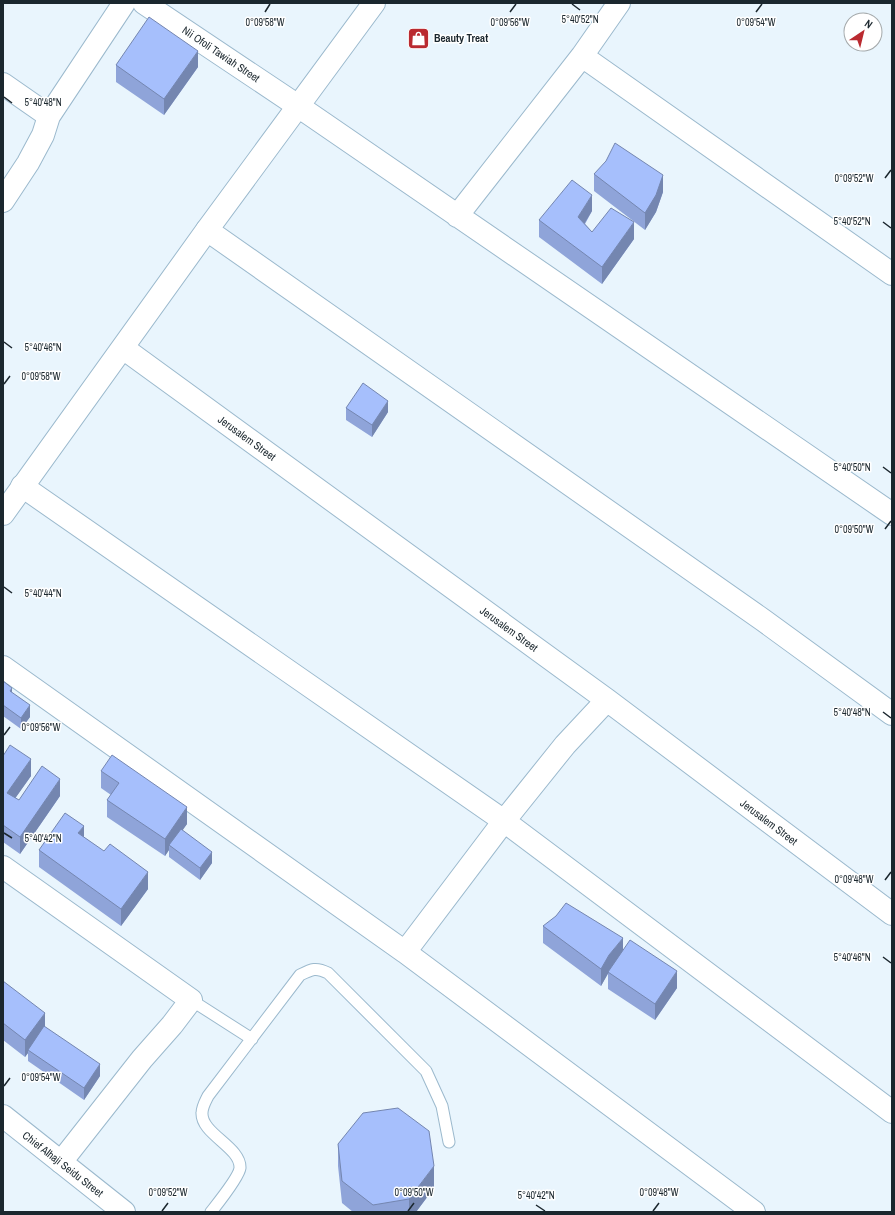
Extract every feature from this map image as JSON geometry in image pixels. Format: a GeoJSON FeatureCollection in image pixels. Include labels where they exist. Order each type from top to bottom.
{"type":"FeatureCollection","features":[{"type":"Feature","properties":{"kind":"street"},"geometry":{"type":"LineString","coordinates":[[3,201],[28,163],[43,135],[49,116],[124,3]]}},
{"type":"Feature","properties":{"kind":"street","name":"Nii Ofoli Tawiah Street"},"geometry":{"type":"LineString","coordinates":[[144,3],[298,106],[892,514]]}},
{"type":"Feature","properties":{"kind":"street"},"geometry":{"type":"LineString","coordinates":[[3,514],[207,230],[374,3]]}},
{"type":"Feature","properties":{"kind":"street"},"geometry":{"type":"LineString","coordinates":[[457,216],[582,56],[619,3]]}},
{"type":"Feature","properties":{"kind":"street"},"geometry":{"type":"LineString","coordinates":[[582,56],[892,274]]}},
{"type":"Feature","properties":{"kind":"street"},"geometry":{"type":"LineString","coordinates":[[3,84],[49,116]]}},
{"type":"Feature","properties":{"kind":"street"},"geometry":{"type":"LineString","coordinates":[[207,230],[750,611],[892,714]]}},
{"type":"Feature","properties":{"kind":"street","name":"Jerusalem Street"},"geometry":{"type":"LineString","coordinates":[[123,348],[607,700],[892,914]]}},
{"type":"Feature","properties":{"kind":"street"},"geometry":{"type":"LineString","coordinates":[[22,486],[504,821],[892,1112]]}},
{"type":"Feature","properties":{"kind":"street"},"geometry":{"type":"LineString","coordinates":[[3,667],[405,952],[754,1212]]}},
{"type":"Feature","properties":{"kind":"street"},"geometry":{"type":"LineString","coordinates":[[405,952],[504,821],[565,745],[607,700]]}},
{"type":"Feature","properties":{"kind":"street"},"geometry":{"type":"LineString","coordinates":[[3,867],[191,1000],[61,1162]]}},
{"type":"Feature","properties":{"kind":"street","name":"Chief Alhaji Seidu Street"},"geometry":{"type":"LineString","coordinates":[[6,1124],[61,1162],[124,1212]]}},
{"type":"Feature","properties":{"kind":"lane"},"geometry":{"type":"LineString","coordinates":[[211,1212],[237,1176],[240,1167],[235,1154],[205,1126],[202,1108],[208,1096],[300,975],[310,970],[319,969],[328,973],[426,1070],[442,1106],[449,1142]]}},
{"type":"Feature","properties":{"kind":"lane"},"geometry":{"type":"LineString","coordinates":[[191,1000],[252,1039]]}},
{"type":"Feature","properties":{"kind":"building"},"geometry":{"type":"Polygon","coordinates":[[[149,17],[198,51],[164,99],[116,65],[149,17]]]}},
{"type":"Feature","properties":{"kind":"building"},"geometry":{"type":"Polygon","coordinates":[[[615,143],[663,175],[656,195],[645,213],[594,174],[606,161],[615,143]]]}},
{"type":"Feature","properties":{"kind":"building"},"geometry":{"type":"Polygon","coordinates":[[[572,180],[592,195],[578,217],[592,232],[611,208],[634,222],[602,267],[539,220],[572,180]]]}},
{"type":"Feature","properties":{"kind":"building"},"geometry":{"type":"Polygon","coordinates":[[[363,383],[388,401],[372,425],[346,408],[363,383]]]}},
{"type":"Feature","properties":{"kind":"building"},"geometry":{"type":"Polygon","coordinates":[[[3,681],[12,688],[10,691],[30,705],[21,718],[3,705],[3,681]]]}},
{"type":"Feature","properties":{"kind":"building"},"geometry":{"type":"Polygon","coordinates":[[[10,745],[31,759],[7,793],[19,800],[42,766],[60,779],[20,837],[3,825],[3,756],[10,745]]]}},
{"type":"Feature","properties":{"kind":"building"},"geometry":{"type":"Polygon","coordinates":[[[112,755],[187,807],[165,839],[107,800],[119,783],[101,771],[112,755]]]}},
{"type":"Feature","properties":{"kind":"building"},"geometry":{"type":"Polygon","coordinates":[[[65,813],[84,826],[78,833],[104,851],[110,844],[148,872],[121,909],[39,850],[65,813]]]}},
{"type":"Feature","properties":{"kind":"building"},"geometry":{"type":"Polygon","coordinates":[[[181,829],[212,852],[200,868],[169,845],[181,829]]]}},
{"type":"Feature","properties":{"kind":"building"},"geometry":{"type":"Polygon","coordinates":[[[566,903],[623,938],[609,955],[601,969],[543,926],[556,916],[566,903]]]}},
{"type":"Feature","properties":{"kind":"building"},"geometry":{"type":"Polygon","coordinates":[[[630,940],[677,971],[655,1004],[608,972],[630,940]]]}},
{"type":"Feature","properties":{"kind":"building"},"geometry":{"type":"Polygon","coordinates":[[[3,981],[45,1013],[25,1040],[3,1023],[3,981]]]}},
{"type":"Feature","properties":{"kind":"building"},"geometry":{"type":"Polygon","coordinates":[[[44,1026],[100,1064],[84,1088],[28,1050],[44,1026]]]}},
{"type":"Feature","properties":{"kind":"building"},"geometry":{"type":"Polygon","coordinates":[[[398,1108],[429,1131],[434,1166],[409,1199],[373,1205],[342,1181],[338,1144],[363,1113],[398,1108]]]}},
{"type":"Feature","properties":{"kind":"place","name":"Beauty Treat"},"geometry":{"type":"Point","coordinates":[418,38]}}]}
